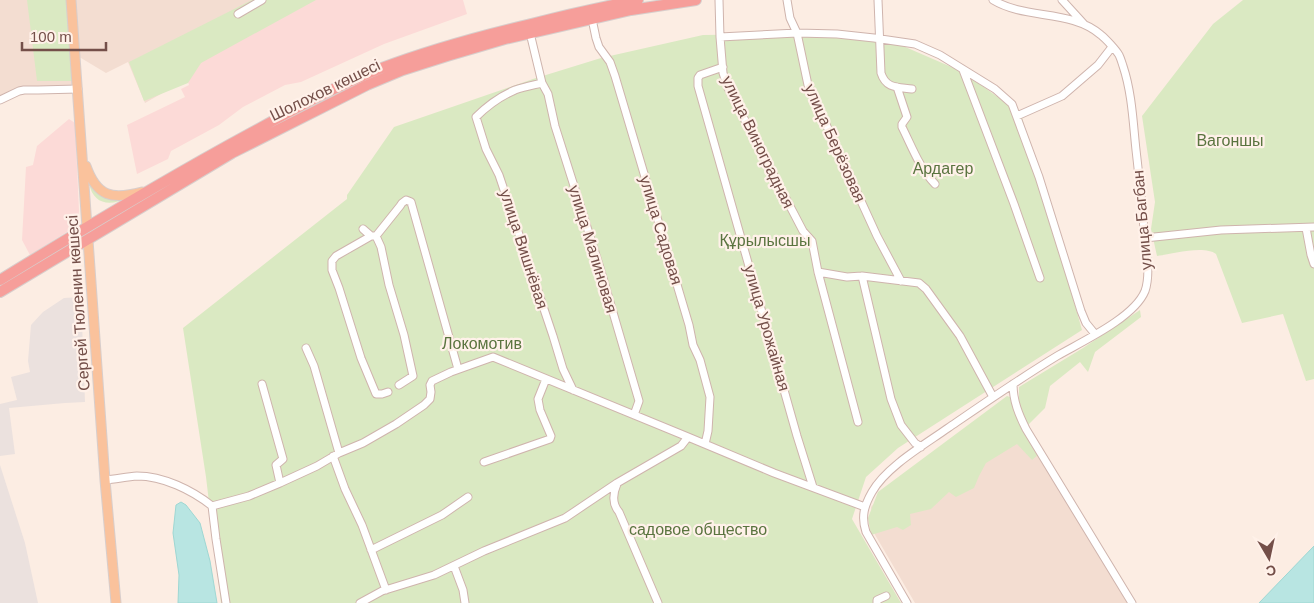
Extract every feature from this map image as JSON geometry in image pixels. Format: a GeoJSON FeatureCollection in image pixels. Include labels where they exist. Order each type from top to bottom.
{"type":"FeatureCollection","features":[{"type":"Feature","properties":{"kind":"highway","name":"Шолохов көшесі"},"geometry":{"type":"LineString","coordinates":[[0,280],[221,149],[349,82],[379,69],[451,44],[571,14],[638,0]]}},
{"type":"Feature","properties":{"kind":"highway","name":"Шолохов көшесі"},"geometry":{"type":"LineString","coordinates":[[0,292],[232,152],[359,88],[403,70],[530,33],[662,5],[696,0]]}},
{"type":"Feature","properties":{"kind":"highway","name":"Сергей Тюленин көшесі"},"geometry":{"type":"LineString","coordinates":[[87,227],[88,240]]}},
{"type":"Feature","properties":{"kind":"main road","name":"Сергей Тюленин көшесі"},"geometry":{"type":"LineString","coordinates":[[71,0],[87,227]]}},
{"type":"Feature","properties":{"kind":"main road"},"geometry":{"type":"LineString","coordinates":[[83,159],[92,180],[106,194],[123,196],[143,192],[156,186]]}},
{"type":"Feature","properties":{"kind":"main road","name":"Сергей Тюленин көшесі"},"geometry":{"type":"LineString","coordinates":[[88,240],[105,480],[116,603]]}},
{"type":"Feature","properties":{"kind":"street"},"geometry":{"type":"LineString","coordinates":[[238,14],[262,0]]}},
{"type":"Feature","properties":{"kind":"street","name":"улица Виноградная"},"geometry":{"type":"LineString","coordinates":[[719,0],[723,73],[728,88],[803,231],[812,241],[818,272],[858,422]]}},
{"type":"Feature","properties":{"kind":"street","name":"улица Берёзовая"},"geometry":{"type":"LineString","coordinates":[[787,0],[808,85],[877,236],[901,281]]}},
{"type":"Feature","properties":{"kind":"street"},"geometry":{"type":"LineString","coordinates":[[878,0],[881,73],[883,79],[891,86],[912,89]]}},
{"type":"Feature","properties":{"kind":"street","name":"улица Багбан"},"geometry":{"type":"LineString","coordinates":[[865,507],[872,491],[900,462],[993,397],[1115,322],[1141,298],[1145,291],[1148,279],[1145,238],[1127,80],[1119,55],[1102,35],[1084,24],[999,4],[993,0]]}},
{"type":"Feature","properties":{"kind":"street"},"geometry":{"type":"LineString","coordinates":[[1062,0],[1084,24]]}},
{"type":"Feature","properties":{"kind":"street","name":"улица Садовая"},"geometry":{"type":"LineString","coordinates":[[592,19],[596,38],[610,62],[615,76],[689,324],[693,345],[700,360],[710,397],[708,430],[705,444]]}},
{"type":"Feature","properties":{"kind":"street","name":"улица Малиновая"},"geometry":{"type":"LineString","coordinates":[[530,33],[542,83],[548,94],[555,126],[600,268],[639,401],[634,415]]}},
{"type":"Feature","properties":{"kind":"street"},"geometry":{"type":"LineString","coordinates":[[720,37],[796,33],[837,34],[915,44],[940,55],[995,89],[1012,104],[1017,116],[1039,177],[1081,311],[1086,323],[1095,334]]}},
{"type":"Feature","properties":{"kind":"street"},"geometry":{"type":"LineString","coordinates":[[1017,116],[1062,96],[1098,65],[1112,47]]}},
{"type":"Feature","properties":{"kind":"street","name":"улица Урожайная"},"geometry":{"type":"LineString","coordinates":[[723,67],[700,75],[698,86],[813,487]]}},
{"type":"Feature","properties":{"kind":"street"},"geometry":{"type":"LineString","coordinates":[[963,70],[1040,278]]}},
{"type":"Feature","properties":{"kind":"street","name":"улица Вишнёвая"},"geometry":{"type":"LineString","coordinates":[[542,83],[516,90],[499,99],[476,117],[486,149],[499,175],[563,369],[573,390]]}},
{"type":"Feature","properties":{"kind":"street"},"geometry":{"type":"LineString","coordinates":[[897,87],[907,117],[902,127],[921,166],[935,184]]}},
{"type":"Feature","properties":{"kind":"street"},"geometry":{"type":"LineString","coordinates":[[0,100],[24,90],[78,89]]}},
{"type":"Feature","properties":{"kind":"street"},"geometry":{"type":"LineString","coordinates":[[388,392],[376,394],[361,358],[332,270],[332,261],[336,256],[374,236],[406,200],[411,202],[458,369]]}},
{"type":"Feature","properties":{"kind":"street"},"geometry":{"type":"LineString","coordinates":[[1145,238],[1221,230],[1310,228],[1311,255],[1314,264]]}},
{"type":"Feature","properties":{"kind":"street"},"geometry":{"type":"LineString","coordinates":[[363,229],[374,236],[381,246],[389,285],[404,335],[413,376],[399,385]]}},
{"type":"Feature","properties":{"kind":"street"},"geometry":{"type":"LineString","coordinates":[[818,272],[847,277],[862,276],[920,283],[960,336],[993,397]]}},
{"type":"Feature","properties":{"kind":"street"},"geometry":{"type":"LineString","coordinates":[[862,276],[891,399],[901,425],[915,443],[921,446]]}},
{"type":"Feature","properties":{"kind":"street"},"geometry":{"type":"LineString","coordinates":[[306,348],[314,366],[345,490],[362,525],[386,590]]}},
{"type":"Feature","properties":{"kind":"street"},"geometry":{"type":"LineString","coordinates":[[212,506],[249,496],[280,483],[388,429],[430,399],[430,385],[432,381],[458,369],[493,357],[774,474],[865,507],[863,523],[866,532],[907,603]]}},
{"type":"Feature","properties":{"kind":"street"},"geometry":{"type":"LineString","coordinates":[[484,462],[550,439],[551,436],[540,410],[538,399],[546,379]]}},
{"type":"Feature","properties":{"kind":"street"},"geometry":{"type":"LineString","coordinates":[[262,384],[284,459],[276,466],[280,483]]}},
{"type":"Feature","properties":{"kind":"street"},"geometry":{"type":"LineString","coordinates":[[1013,384],[1013,394],[1018,412],[1026,429],[1132,603]]}},
{"type":"Feature","properties":{"kind":"street"},"geometry":{"type":"LineString","coordinates":[[360,603],[386,590],[434,575],[484,551],[566,518],[617,483],[681,446],[688,437]]}},
{"type":"Feature","properties":{"kind":"street"},"geometry":{"type":"LineString","coordinates":[[105,480],[137,476],[157,479],[202,498],[212,506],[226,603]]}},
{"type":"Feature","properties":{"kind":"street"},"geometry":{"type":"LineString","coordinates":[[617,483],[613,491],[615,507],[619,512],[658,603]]}},
{"type":"Feature","properties":{"kind":"street"},"geometry":{"type":"LineString","coordinates":[[371,550],[442,515],[468,497]]}},
{"type":"Feature","properties":{"kind":"street"},"geometry":{"type":"LineString","coordinates":[[454,566],[463,590],[465,603]]}},
{"type":"Feature","properties":{"kind":"street"},"geometry":{"type":"LineString","coordinates":[[877,603],[877,600],[886,596]]}},
{"type":"Feature","properties":{"kind":"shaded area"},"geometry":{"type":"Polygon","coordinates":[[[0,0],[302,0],[187,79],[145,103],[128,62],[106,73],[76,55],[78,89],[29,89],[0,100],[0,0]]]}},
{"type":"Feature","properties":{"kind":"shaded area"},"geometry":{"type":"Polygon","coordinates":[[[302,0],[463,0],[467,14],[384,44],[301,82],[285,85],[243,107],[219,125],[171,151],[168,159],[137,174],[127,125],[185,97],[181,89],[189,85],[187,79],[204,60],[302,0]]]}},
{"type":"Feature","properties":{"kind":"shaded area"},"geometry":{"type":"Polygon","coordinates":[[[69,119],[75,123],[78,219],[70,230],[30,255],[22,240],[26,167],[33,165],[37,146],[69,119]]]}},
{"type":"Feature","properties":{"kind":"shaded area"},"geometry":{"type":"Polygon","coordinates":[[[81,297],[85,402],[9,408],[15,454],[0,456],[0,404],[17,400],[11,377],[30,372],[28,361],[31,325],[43,312],[64,298],[81,297]]]}},
{"type":"Feature","properties":{"kind":"shaded area"},"geometry":{"type":"Polygon","coordinates":[[[1008,401],[1127,603],[915,603],[874,533],[871,507],[899,477],[1008,401]]]}},
{"type":"Feature","properties":{"kind":"shaded area"},"geometry":{"type":"Polygon","coordinates":[[[0,465],[25,543],[38,603],[0,603],[0,465]]]}},
{"type":"Feature","properties":{"kind":"green space"},"geometry":{"type":"Polygon","coordinates":[[[27,0],[67,0],[72,81],[37,81],[27,0]]]}},
{"type":"Feature","properties":{"kind":"green space"},"geometry":{"type":"Polygon","coordinates":[[[252,0],[316,0],[201,63],[188,83],[144,101],[129,62],[252,0]]]}},
{"type":"Feature","properties":{"kind":"green space","name":"Вагоншы"},"geometry":{"type":"Polygon","coordinates":[[[1243,0],[1314,0],[1314,379],[1306,381],[1283,314],[1242,323],[1216,254],[1211,251],[1196,250],[1157,256],[1151,229],[1155,202],[1142,116],[1213,24],[1243,0]]]}},
{"type":"Feature","properties":{"kind":"green space"},"geometry":{"type":"Polygon","coordinates":[[[785,34],[896,43],[963,72],[1021,114],[1082,330],[898,448],[866,477],[852,519],[901,603],[221,603],[206,477],[183,328],[347,199],[347,195],[394,127],[533,79],[601,58],[703,35],[785,34]]]}},
{"type":"Feature","properties":{"kind":"green space"},"geometry":{"type":"Polygon","coordinates":[[[89,183],[97,193],[106,198],[128,197],[115,202],[104,202],[94,196],[89,183]]]}},
{"type":"Feature","properties":{"kind":"green space"},"geometry":{"type":"Polygon","coordinates":[[[1140,310],[1141,317],[1095,352],[1088,372],[1080,362],[1050,386],[1045,408],[1023,430],[1039,454],[1032,460],[1017,444],[986,463],[974,488],[956,497],[949,492],[931,509],[910,514],[911,525],[903,530],[897,527],[871,535],[868,518],[878,492],[1007,396],[1019,400],[1019,387],[1140,310]]]}},
{"type":"Feature","properties":{"kind":"water"},"geometry":{"type":"Polygon","coordinates":[[[181,502],[186,505],[200,523],[210,561],[217,603],[178,603],[179,575],[173,533],[176,505],[181,502]]]}},
{"type":"Feature","properties":{"kind":"water"},"geometry":{"type":"Polygon","coordinates":[[[1314,546],[1314,603],[1259,603],[1314,546]]]}},
{"type":"Feature","properties":{"kind":"park label","name":"Ардагер"},"geometry":{"type":"Point","coordinates":[943,168]}},
{"type":"Feature","properties":{"kind":"park label","name":"Құрылысшы"},"geometry":{"type":"Point","coordinates":[765,240]}},
{"type":"Feature","properties":{"kind":"park label","name":"Локомотив"},"geometry":{"type":"Point","coordinates":[482,343]}},
{"type":"Feature","properties":{"kind":"park label","name":"садовое общество"},"geometry":{"type":"Point","coordinates":[698,529]}}]}
